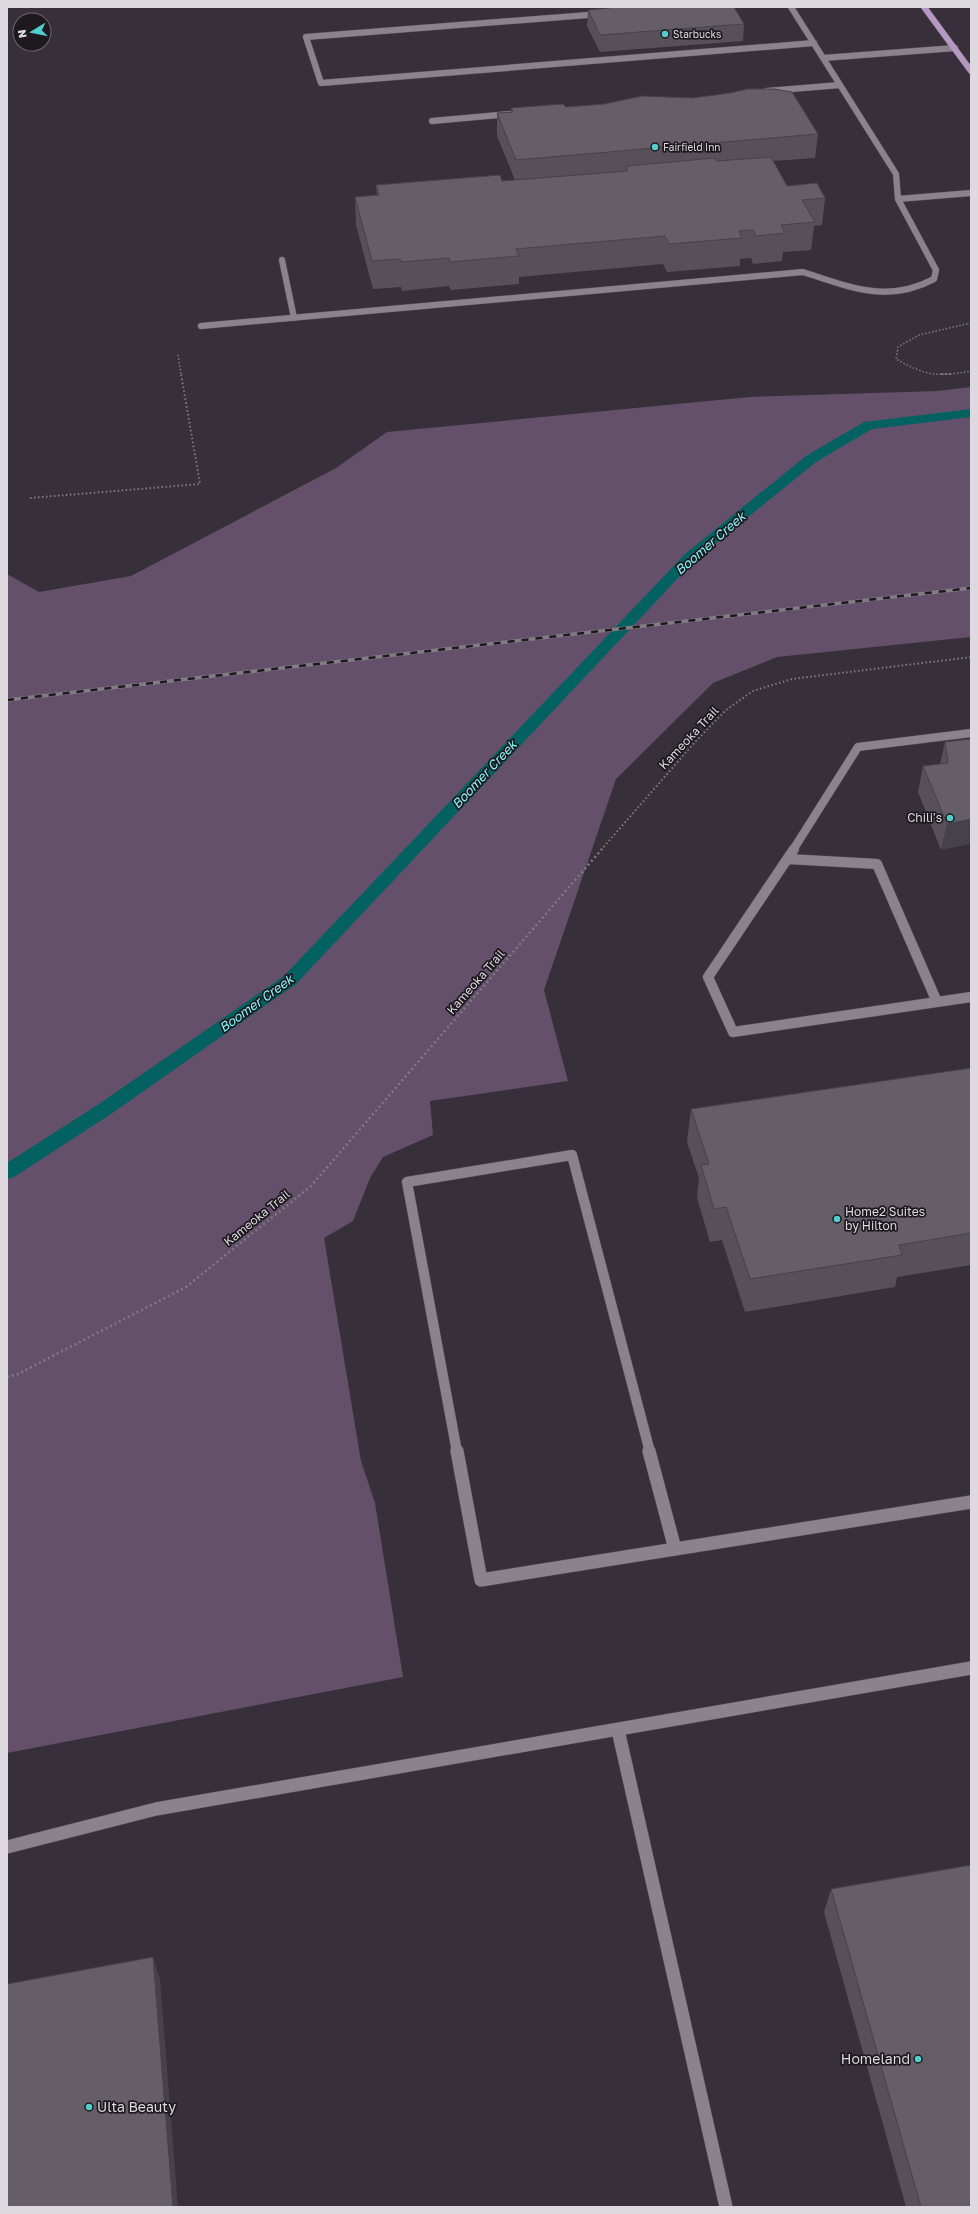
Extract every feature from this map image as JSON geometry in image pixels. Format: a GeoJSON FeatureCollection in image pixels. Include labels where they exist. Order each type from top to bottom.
{"type":"FeatureCollection","features":[{"type":"Feature","properties":{"kind":"main road"},"geometry":{"type":"LineString","coordinates":[[924,7],[971,71]]}},
{"type":"Feature","properties":{"kind":"lane"},"geometry":{"type":"LineString","coordinates":[[202,326],[803,272],[870,292],[903,292],[922,287],[934,279],[936,270],[898,199],[896,174],[791,7]]}},
{"type":"Feature","properties":{"kind":"lane"},"geometry":{"type":"LineString","coordinates":[[606,14],[306,37],[322,83],[814,43]]}},
{"type":"Feature","properties":{"kind":"lane"},"geometry":{"type":"LineString","coordinates":[[824,58],[955,48]]}},
{"type":"Feature","properties":{"kind":"lane"},"geometry":{"type":"LineString","coordinates":[[762,92],[840,85]]}},
{"type":"Feature","properties":{"kind":"lane"},"geometry":{"type":"LineString","coordinates":[[432,121],[519,113]]}},
{"type":"Feature","properties":{"kind":"lane"},"geometry":{"type":"LineString","coordinates":[[898,199],[971,194]]}},
{"type":"Feature","properties":{"kind":"lane"},"geometry":{"type":"LineString","coordinates":[[282,260],[294,318]]}},
{"type":"Feature","properties":{"kind":"lane"},"geometry":{"type":"LineString","coordinates":[[971,733],[858,747],[788,859],[708,977],[733,1032],[971,997]]}},
{"type":"Feature","properties":{"kind":"lane"},"geometry":{"type":"LineString","coordinates":[[788,859],[877,864],[937,1002]]}},
{"type":"Feature","properties":{"kind":"lane"},"geometry":{"type":"LineString","coordinates":[[675,1549],[572,1156],[407,1182],[481,1580],[971,1502]]}},
{"type":"Feature","properties":{"kind":"lane"},"geometry":{"type":"LineString","coordinates":[[7,1847],[156,1809],[971,1668]]}},
{"type":"Feature","properties":{"kind":"lane"},"geometry":{"type":"LineString","coordinates":[[618,1730],[726,2207]]}},
{"type":"Feature","properties":{"kind":"path"},"geometry":{"type":"LineString","coordinates":[[971,323],[919,335],[898,347],[896,360],[919,372],[947,375],[971,371]]}},
{"type":"Feature","properties":{"kind":"path"},"geometry":{"type":"LineString","coordinates":[[30,498],[200,484],[174,335],[202,326]]}},
{"type":"Feature","properties":{"kind":"path","name":"Kameoka Trail"},"geometry":{"type":"LineString","coordinates":[[7,1377],[18,1374],[186,1287],[312,1186],[695,742],[726,710],[753,691],[792,679],[971,657]]}},
{"type":"Feature","properties":{"kind":"shaded area"},"geometry":{"type":"Polygon","coordinates":[[[971,387],[971,637],[777,657],[713,683],[616,779],[544,990],[568,1081],[430,1101],[433,1135],[383,1157],[370,1178],[353,1221],[324,1238],[361,1461],[375,1503],[403,1677],[7,1753],[7,574],[39,592],[131,576],[336,468],[387,432],[750,397],[937,391],[971,387]]]}},
{"type":"Feature","properties":{"kind":"building"},"geometry":{"type":"Polygon","coordinates":[[[618,7],[734,7],[744,24],[600,35],[588,10],[618,7]]]}},
{"type":"Feature","properties":{"kind":"building"},"geometry":{"type":"Polygon","coordinates":[[[747,89],[774,89],[792,92],[818,134],[516,160],[497,113],[513,112],[511,108],[563,104],[566,107],[604,104],[642,96],[692,98],[730,93],[747,89]]]}},
{"type":"Feature","properties":{"kind":"building"},"geometry":{"type":"Polygon","coordinates":[[[771,157],[787,186],[817,183],[825,198],[802,200],[815,222],[781,225],[785,233],[756,236],[753,230],[739,231],[742,238],[669,244],[665,236],[516,249],[519,256],[450,262],[449,258],[401,262],[400,259],[372,261],[355,197],[379,195],[376,185],[500,175],[502,181],[627,171],[627,166],[714,158],[717,161],[771,157]]]}},
{"type":"Feature","properties":{"kind":"building"},"geometry":{"type":"Polygon","coordinates":[[[971,739],[971,819],[947,824],[923,766],[948,763],[945,742],[971,739]]]}},
{"type":"Feature","properties":{"kind":"building","name":"Home2 Suites by Hilton"},"geometry":{"type":"Polygon","coordinates":[[[971,1068],[971,1233],[899,1245],[902,1255],[750,1279],[726,1207],[714,1209],[701,1165],[709,1164],[691,1109],[971,1068]]]}},
{"type":"Feature","properties":{"kind":"building","name":"Homeland"},"geometry":{"type":"Polygon","coordinates":[[[971,1865],[971,2207],[921,2207],[831,1889],[971,1865]]]}},
{"type":"Feature","properties":{"kind":"building","name":"Ulta Beauty"},"geometry":{"type":"Polygon","coordinates":[[[153,1957],[173,2207],[7,2207],[7,1984],[153,1957]]]}},
{"type":"Feature","properties":{"kind":"waterway","name":"Boomer Creek"},"geometry":{"type":"LineString","coordinates":[[7,1172],[105,1109],[290,980],[690,557],[811,459],[869,425],[971,413]]}},
{"type":"Feature","properties":{"kind":"railway"},"geometry":{"type":"LineString","coordinates":[[7,700],[971,588]]}},
{"type":"Feature","properties":{"kind":"place","name":"Starbucks"},"geometry":{"type":"Point","coordinates":[665,34]}},
{"type":"Feature","properties":{"kind":"place","name":"Fairfield Inn"},"geometry":{"type":"Point","coordinates":[655,147]}},
{"type":"Feature","properties":{"kind":"place","name":"Chili's"},"geometry":{"type":"Point","coordinates":[950,818]}},
{"type":"Feature","properties":{"kind":"place","name":"Home2 Suites by Hilton"},"geometry":{"type":"Point","coordinates":[837,1219]}},
{"type":"Feature","properties":{"kind":"place","name":"Homeland"},"geometry":{"type":"Point","coordinates":[918,2059]}},
{"type":"Feature","properties":{"kind":"place","name":"Ulta Beauty"},"geometry":{"type":"Point","coordinates":[89,2107]}}]}
